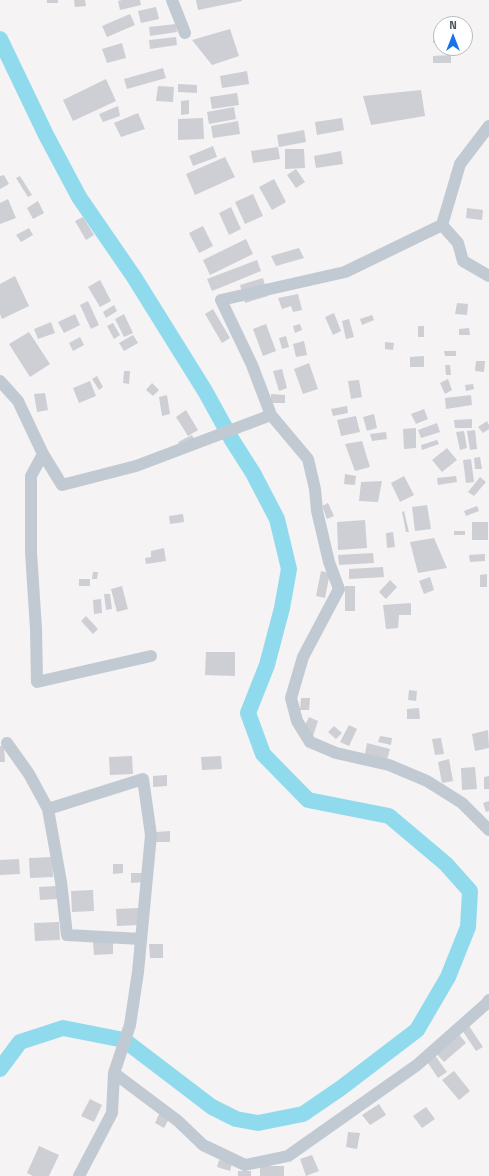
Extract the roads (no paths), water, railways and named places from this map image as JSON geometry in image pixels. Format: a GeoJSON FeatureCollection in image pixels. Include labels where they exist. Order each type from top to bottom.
{"type":"FeatureCollection","features":[{"type":"Feature","properties":{"kind":"street"},"geometry":{"type":"LineString","coordinates":[[172,0],[185,33]]}},
{"type":"Feature","properties":{"kind":"street"},"geometry":{"type":"LineString","coordinates":[[489,126],[460,164],[442,225],[345,272],[221,300],[252,365],[271,415],[308,459],[316,489],[317,511],[329,562],[339,589],[303,657],[291,698],[297,721],[310,742],[336,753],[389,765],[427,781],[462,803],[489,830]]}},
{"type":"Feature","properties":{"kind":"street"},"geometry":{"type":"LineString","coordinates":[[442,225],[458,243],[463,261],[489,276]]}},
{"type":"Feature","properties":{"kind":"street"},"geometry":{"type":"LineString","coordinates":[[0,381],[18,401],[43,454],[62,485],[136,466],[271,415]]}},
{"type":"Feature","properties":{"kind":"street"},"geometry":{"type":"LineString","coordinates":[[43,454],[30,476],[31,552],[36,629],[37,682],[151,656]]}},
{"type":"Feature","properties":{"kind":"street"},"geometry":{"type":"LineString","coordinates":[[7,743],[29,774],[48,810],[61,882],[67,935],[141,939]]}},
{"type":"Feature","properties":{"kind":"street"},"geometry":{"type":"LineString","coordinates":[[48,810],[143,779],[151,835],[138,972],[130,1025],[114,1073],[112,1113],[79,1176]]}},
{"type":"Feature","properties":{"kind":"street"},"geometry":{"type":"LineString","coordinates":[[114,1073],[178,1121],[203,1145],[245,1165],[288,1156],[418,1065],[489,1000]]}},
{"type":"Feature","properties":{"kind":"waterway"},"geometry":{"type":"LineString","coordinates":[[0,39],[46,135],[79,197],[134,277],[205,391],[232,440],[253,473],[277,519],[289,569],[282,608],[267,665],[248,713],[263,754],[308,800],[389,816],[446,864],[470,891],[468,927],[448,977],[417,1030],[341,1088],[303,1114],[258,1123],[236,1119],[212,1107],[124,1040],[63,1028],[20,1042],[0,1069]]}}]}
